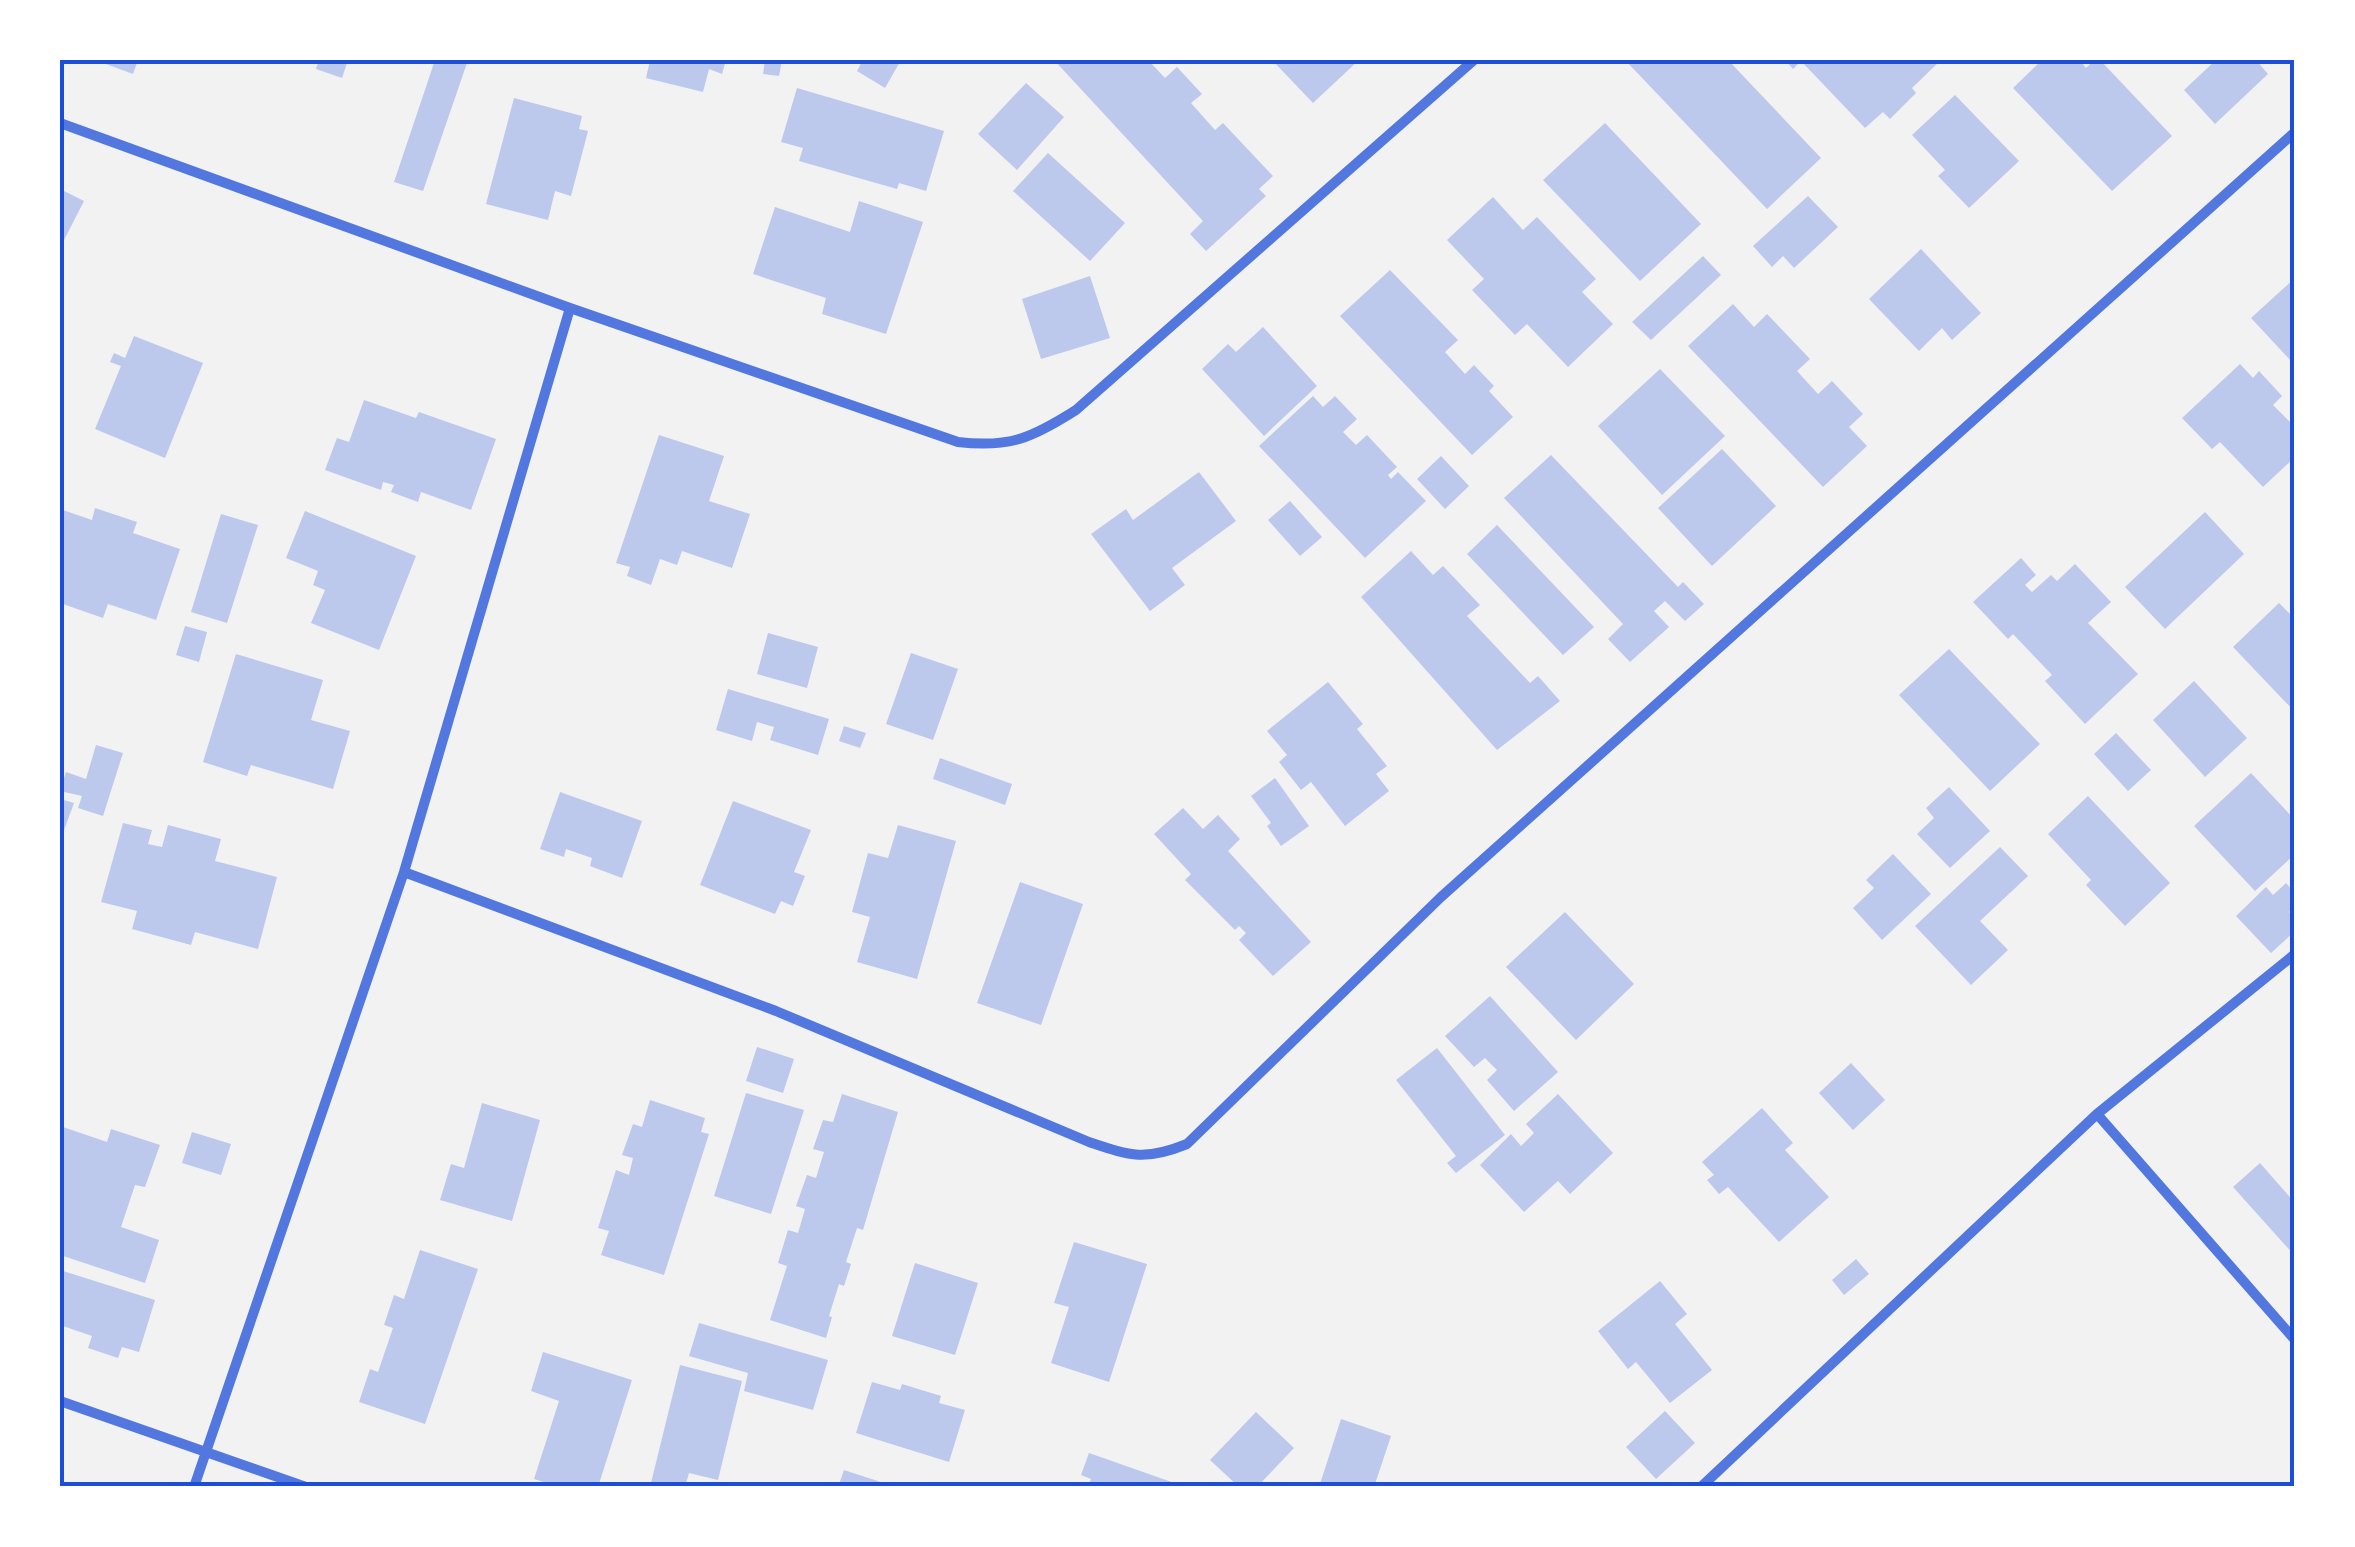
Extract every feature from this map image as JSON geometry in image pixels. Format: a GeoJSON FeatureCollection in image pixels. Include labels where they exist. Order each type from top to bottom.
{"type":"FeatureCollection","features":[{"type":"Feature","properties":{"kind":"street"},"geometry":{"type":"LineString","coordinates":[[60,123],[570,308],[958,442],[994,446],[1049,427],[1076,410],[1474,60]]}},
{"type":"Feature","properties":{"kind":"street"},"geometry":{"type":"LineString","coordinates":[[404,872],[776,1011],[1089,1142],[1127,1154],[1158,1156],[1187,1144],[1441,897],[2295,132]]}},
{"type":"Feature","properties":{"kind":"street"},"geometry":{"type":"LineString","coordinates":[[194,1487],[404,872],[570,308]]}},
{"type":"Feature","properties":{"kind":"street"},"geometry":{"type":"LineString","coordinates":[[1701,1487],[2097,1114],[2295,954]]}},
{"type":"Feature","properties":{"kind":"street"},"geometry":{"type":"LineString","coordinates":[[2097,1114],[2295,1340]]}},
{"type":"Feature","properties":{"kind":"street"},"geometry":{"type":"LineString","coordinates":[[60,1401],[306,1487]]}},
{"type":"Feature","properties":{"kind":"building"},"geometry":{"type":"Polygon","coordinates":[[[95,60],[138,60],[133,74],[95,60]]]}},
{"type":"Feature","properties":{"kind":"building"},"geometry":{"type":"Polygon","coordinates":[[[319,60],[348,60],[342,78],[316,69],[319,60]]]}},
{"type":"Feature","properties":{"kind":"building"},"geometry":{"type":"Polygon","coordinates":[[[435,60],[468,60],[423,191],[394,182],[435,60]]]}},
{"type":"Feature","properties":{"kind":"building"},"geometry":{"type":"Polygon","coordinates":[[[650,60],[726,60],[722,74],[709,69],[703,92],[646,78],[650,60]]]}},
{"type":"Feature","properties":{"kind":"building"},"geometry":{"type":"Polygon","coordinates":[[[765,60],[782,60],[779,76],[763,74],[765,60]]]}},
{"type":"Feature","properties":{"kind":"building"},"geometry":{"type":"Polygon","coordinates":[[[863,60],[901,60],[885,88],[857,71],[863,60]]]}},
{"type":"Feature","properties":{"kind":"building"},"geometry":{"type":"Polygon","coordinates":[[[1054,60],[1148,60],[1165,78],[1177,67],[1202,94],[1191,103],[1215,130],[1223,123],[1273,176],[1259,189],[1266,196],[1206,251],[1190,234],[1203,221],[1054,60]]]}},
{"type":"Feature","properties":{"kind":"building"},"geometry":{"type":"Polygon","coordinates":[[[1272,60],[1359,60],[1313,103],[1272,60]]]}},
{"type":"Feature","properties":{"kind":"building"},"geometry":{"type":"Polygon","coordinates":[[[1625,60],[1728,60],[1821,158],[1767,209],[1625,60]]]}},
{"type":"Feature","properties":{"kind":"building"},"geometry":{"type":"Polygon","coordinates":[[[1785,60],[1941,60],[1912,88],[1916,93],[1890,119],[1883,112],[1865,128],[1801,61],[1793,69],[1785,60]]]}},
{"type":"Feature","properties":{"kind":"building"},"geometry":{"type":"Polygon","coordinates":[[[2042,60],[2079,60],[2086,68],[2100,60],[2172,136],[2112,191],[2013,88],[2042,60]]]}},
{"type":"Feature","properties":{"kind":"building"},"geometry":{"type":"Polygon","coordinates":[[[2216,60],[2256,60],[2268,74],[2215,124],[2184,90],[2216,60]]]}},
{"type":"Feature","properties":{"kind":"building"},"geometry":{"type":"Polygon","coordinates":[[[1026,83],[1064,117],[1017,170],[978,134],[1026,83]]]}},
{"type":"Feature","properties":{"kind":"building"},"geometry":{"type":"Polygon","coordinates":[[[797,88],[944,131],[926,191],[899,183],[897,189],[799,161],[803,148],[781,142],[797,88]]]}},
{"type":"Feature","properties":{"kind":"building"},"geometry":{"type":"Polygon","coordinates":[[[1955,95],[2019,161],[1969,208],[1938,176],[1945,170],[1912,135],[1955,95]]]}},
{"type":"Feature","properties":{"kind":"building"},"geometry":{"type":"Polygon","coordinates":[[[514,98],[582,116],[579,129],[588,131],[571,196],[555,191],[548,220],[486,204],[514,98]]]}},
{"type":"Feature","properties":{"kind":"building"},"geometry":{"type":"Polygon","coordinates":[[[1605,123],[1701,224],[1640,281],[1543,180],[1605,123]]]}},
{"type":"Feature","properties":{"kind":"building"},"geometry":{"type":"Polygon","coordinates":[[[1048,153],[1125,223],[1090,261],[1013,191],[1048,153]]]}},
{"type":"Feature","properties":{"kind":"building"},"geometry":{"type":"Polygon","coordinates":[[[60,189],[84,201],[60,248],[60,189]]]}},
{"type":"Feature","properties":{"kind":"building"},"geometry":{"type":"Polygon","coordinates":[[[1808,196],[1838,227],[1794,268],[1783,256],[1772,267],[1753,246],[1808,196]]]}},
{"type":"Feature","properties":{"kind":"building"},"geometry":{"type":"Polygon","coordinates":[[[1493,197],[1523,230],[1537,217],[1596,279],[1582,292],[1613,324],[1568,367],[1527,324],[1515,335],[1472,290],[1484,279],[1447,240],[1493,197]]]}},
{"type":"Feature","properties":{"kind":"building"},"geometry":{"type":"Polygon","coordinates":[[[859,201],[923,222],[886,334],[822,314],[826,298],[753,274],[775,207],[850,232],[859,201]]]}},
{"type":"Feature","properties":{"kind":"building"},"geometry":{"type":"Polygon","coordinates":[[[1921,249],[1981,313],[1952,340],[1942,328],[1919,351],[1869,299],[1921,249]]]}},
{"type":"Feature","properties":{"kind":"building"},"geometry":{"type":"Polygon","coordinates":[[[1703,256],[1721,275],[1651,340],[1632,322],[1703,256]]]}},
{"type":"Feature","properties":{"kind":"building"},"geometry":{"type":"Polygon","coordinates":[[[1390,270],[1458,340],[1445,352],[1465,374],[1474,365],[1494,386],[1489,391],[1513,417],[1472,455],[1340,316],[1390,270]]]}},
{"type":"Feature","properties":{"kind":"building"},"geometry":{"type":"Polygon","coordinates":[[[1090,276],[1110,338],[1041,359],[1022,299],[1090,276]]]}},
{"type":"Feature","properties":{"kind":"building"},"geometry":{"type":"Polygon","coordinates":[[[2295,278],[2295,359],[2292,362],[2251,318],[2295,278]]]}},
{"type":"Feature","properties":{"kind":"building"},"geometry":{"type":"Polygon","coordinates":[[[1733,304],[1754,327],[1767,314],[1810,359],[1797,371],[1818,394],[1832,381],[1863,414],[1849,427],[1867,446],[1823,487],[1688,346],[1733,304]]]}},
{"type":"Feature","properties":{"kind":"building"},"geometry":{"type":"Polygon","coordinates":[[[1263,327],[1317,386],[1264,436],[1202,369],[1228,344],[1236,352],[1263,327]]]}},
{"type":"Feature","properties":{"kind":"building"},"geometry":{"type":"Polygon","coordinates":[[[134,336],[203,363],[165,458],[95,429],[121,366],[110,362],[114,353],[125,358],[134,336]]]}},
{"type":"Feature","properties":{"kind":"building"},"geometry":{"type":"Polygon","coordinates":[[[2240,364],[2253,378],[2259,371],[2282,396],[2273,405],[2295,427],[2295,457],[2263,487],[2220,442],[2212,449],[2182,418],[2240,364]]]}},
{"type":"Feature","properties":{"kind":"building"},"geometry":{"type":"Polygon","coordinates":[[[1660,369],[1725,436],[1662,495],[1598,426],[1660,369]]]}},
{"type":"Feature","properties":{"kind":"building"},"geometry":{"type":"Polygon","coordinates":[[[1313,396],[1323,407],[1335,396],[1357,419],[1343,432],[1356,445],[1367,435],[1397,467],[1388,475],[1391,479],[1398,472],[1426,501],[1365,558],[1259,446],[1313,396]]]}},
{"type":"Feature","properties":{"kind":"building"},"geometry":{"type":"Polygon","coordinates":[[[364,400],[416,418],[419,412],[496,439],[471,510],[421,492],[418,502],[391,492],[394,485],[383,482],[381,490],[325,470],[337,438],[349,442],[364,400]]]}},
{"type":"Feature","properties":{"kind":"building"},"geometry":{"type":"Polygon","coordinates":[[[659,435],[724,456],[709,501],[750,514],[732,568],[682,551],[677,565],[660,559],[651,585],[627,576],[630,567],[616,563],[659,435]]]}},
{"type":"Feature","properties":{"kind":"building"},"geometry":{"type":"Polygon","coordinates":[[[1722,449],[1776,506],[1712,566],[1658,508],[1722,449]]]}},
{"type":"Feature","properties":{"kind":"building"},"geometry":{"type":"Polygon","coordinates":[[[1551,455],[1678,587],[1683,582],[1704,604],[1685,621],[1665,601],[1654,611],[1669,627],[1630,662],[1608,639],[1623,624],[1504,498],[1551,455]]]}},
{"type":"Feature","properties":{"kind":"building"},"geometry":{"type":"Polygon","coordinates":[[[1441,456],[1469,486],[1445,509],[1417,479],[1441,456]]]}},
{"type":"Feature","properties":{"kind":"building"},"geometry":{"type":"Polygon","coordinates":[[[1199,472],[1236,521],[1172,568],[1185,585],[1150,611],[1091,534],[1126,509],[1133,520],[1199,472]]]}},
{"type":"Feature","properties":{"kind":"building"},"geometry":{"type":"Polygon","coordinates":[[[1290,501],[1322,537],[1300,556],[1268,520],[1290,501]]]}},
{"type":"Feature","properties":{"kind":"building"},"geometry":{"type":"Polygon","coordinates":[[[95,508],[137,522],[133,533],[180,549],[156,620],[108,604],[103,618],[60,603],[60,509],[92,520],[95,508]]]}},
{"type":"Feature","properties":{"kind":"building"},"geometry":{"type":"Polygon","coordinates":[[[305,511],[416,556],[379,650],[311,623],[325,590],[313,585],[318,571],[286,558],[305,511]]]}},
{"type":"Feature","properties":{"kind":"building"},"geometry":{"type":"Polygon","coordinates":[[[2205,512],[2244,554],[2165,629],[2125,587],[2205,512]]]}},
{"type":"Feature","properties":{"kind":"building"},"geometry":{"type":"Polygon","coordinates":[[[221,514],[258,525],[227,623],[191,612],[221,514]]]}},
{"type":"Feature","properties":{"kind":"building"},"geometry":{"type":"Polygon","coordinates":[[[1497,525],[1594,627],[1563,655],[1467,554],[1497,525]]]}},
{"type":"Feature","properties":{"kind":"building"},"geometry":{"type":"Polygon","coordinates":[[[1411,551],[1433,575],[1443,566],[1480,605],[1467,616],[1530,683],[1538,676],[1560,701],[1497,750],[1361,597],[1411,551]]]}},
{"type":"Feature","properties":{"kind":"building"},"geometry":{"type":"Polygon","coordinates":[[[2021,558],[2036,575],[2025,585],[2032,592],[2051,575],[2057,581],[2075,564],[2111,602],[2088,623],[2138,674],[2085,724],[2045,681],[2052,675],[2013,634],[2008,639],[1973,602],[2021,558]]]}},
{"type":"Feature","properties":{"kind":"building"},"geometry":{"type":"Polygon","coordinates":[[[2279,603],[2295,619],[2295,712],[2233,647],[2279,603]]]}},
{"type":"Feature","properties":{"kind":"building"},"geometry":{"type":"Polygon","coordinates":[[[185,626],[207,632],[199,662],[176,655],[185,626]]]}},
{"type":"Feature","properties":{"kind":"building"},"geometry":{"type":"Polygon","coordinates":[[[768,633],[818,647],[807,688],[757,674],[768,633]]]}},
{"type":"Feature","properties":{"kind":"building"},"geometry":{"type":"Polygon","coordinates":[[[1949,649],[2040,744],[1990,791],[1899,695],[1949,649]]]}},
{"type":"Feature","properties":{"kind":"building"},"geometry":{"type":"Polygon","coordinates":[[[911,653],[958,669],[933,740],[886,724],[911,653]]]}},
{"type":"Feature","properties":{"kind":"building"},"geometry":{"type":"Polygon","coordinates":[[[236,654],[323,680],[311,720],[350,731],[333,789],[251,765],[247,776],[203,762],[236,654]]]}},
{"type":"Feature","properties":{"kind":"building"},"geometry":{"type":"Polygon","coordinates":[[[2194,681],[2247,738],[2205,777],[2153,720],[2194,681]]]}},
{"type":"Feature","properties":{"kind":"building"},"geometry":{"type":"Polygon","coordinates":[[[1328,682],[1363,724],[1357,729],[1387,766],[1376,774],[1389,791],[1345,826],[1311,782],[1301,790],[1279,762],[1287,755],[1267,731],[1328,682]]]}},
{"type":"Feature","properties":{"kind":"building"},"geometry":{"type":"Polygon","coordinates":[[[728,689],[829,719],[818,755],[770,740],[774,727],[757,722],[752,741],[716,730],[728,689]]]}},
{"type":"Feature","properties":{"kind":"building"},"geometry":{"type":"Polygon","coordinates":[[[844,726],[866,733],[860,748],[839,741],[844,726]]]}},
{"type":"Feature","properties":{"kind":"building"},"geometry":{"type":"Polygon","coordinates":[[[2116,733],[2151,770],[2128,791],[2094,754],[2116,733]]]}},
{"type":"Feature","properties":{"kind":"building"},"geometry":{"type":"Polygon","coordinates":[[[96,745],[123,753],[103,816],[78,808],[82,796],[60,791],[66,772],[86,779],[96,745]]]}},
{"type":"Feature","properties":{"kind":"building"},"geometry":{"type":"Polygon","coordinates":[[[940,758],[1012,784],[1005,805],[933,779],[940,758]]]}},
{"type":"Feature","properties":{"kind":"building"},"geometry":{"type":"Polygon","coordinates":[[[2251,773],[2295,820],[2295,854],[2255,891],[2194,826],[2251,773]]]}},
{"type":"Feature","properties":{"kind":"building"},"geometry":{"type":"Polygon","coordinates":[[[1275,778],[1309,826],[1281,846],[1267,826],[1271,823],[1251,796],[1275,778]]]}},
{"type":"Feature","properties":{"kind":"building"},"geometry":{"type":"Polygon","coordinates":[[[1949,787],[1990,831],[1950,868],[1917,834],[1934,818],[1926,808],[1949,787]]]}},
{"type":"Feature","properties":{"kind":"building"},"geometry":{"type":"Polygon","coordinates":[[[560,792],[642,821],[622,878],[590,866],[592,858],[566,849],[564,857],[540,849],[560,792]]]}},
{"type":"Feature","properties":{"kind":"building"},"geometry":{"type":"Polygon","coordinates":[[[2088,796],[2170,883],[2125,926],[2086,885],[2091,880],[2048,834],[2088,796]]]}},
{"type":"Feature","properties":{"kind":"building"},"geometry":{"type":"Polygon","coordinates":[[[60,799],[74,803],[60,841],[60,799]]]}},
{"type":"Feature","properties":{"kind":"building"},"geometry":{"type":"Polygon","coordinates":[[[733,801],[811,830],[794,872],[805,876],[793,906],[781,901],[775,914],[700,885],[733,801]]]}},
{"type":"Feature","properties":{"kind":"building"},"geometry":{"type":"Polygon","coordinates":[[[1183,808],[1203,829],[1218,815],[1240,839],[1228,851],[1311,942],[1273,976],[1239,940],[1246,933],[1239,926],[1235,930],[1185,880],[1191,874],[1154,834],[1183,808]]]}},
{"type":"Feature","properties":{"kind":"building"},"geometry":{"type":"Polygon","coordinates":[[[123,823],[152,830],[148,844],[162,847],[168,825],[221,839],[215,861],[277,877],[258,949],[195,932],[191,945],[132,929],[137,911],[101,902],[123,823]]]}},
{"type":"Feature","properties":{"kind":"building"},"geometry":{"type":"Polygon","coordinates":[[[898,825],[956,841],[917,979],[857,962],[870,917],[852,912],[868,853],[888,858],[898,825]]]}},
{"type":"Feature","properties":{"kind":"building"},"geometry":{"type":"Polygon","coordinates":[[[2000,847],[2028,876],[1980,921],[2008,950],[1971,985],[1915,926],[2000,847]]]}},
{"type":"Feature","properties":{"kind":"building"},"geometry":{"type":"Polygon","coordinates":[[[1893,854],[1931,894],[1882,940],[1853,908],[1874,888],[1866,880],[1893,854]]]}},
{"type":"Feature","properties":{"kind":"building"},"geometry":{"type":"Polygon","coordinates":[[[1020,882],[1083,904],[1041,1025],[977,1003],[1020,882]]]}},
{"type":"Feature","properties":{"kind":"building"},"geometry":{"type":"Polygon","coordinates":[[[2286,883],[2295,893],[2295,907],[2289,912],[2295,918],[2295,931],[2271,953],[2236,916],[2266,887],[2273,895],[2286,883]]]}},
{"type":"Feature","properties":{"kind":"building"},"geometry":{"type":"Polygon","coordinates":[[[1565,912],[1634,984],[1576,1040],[1506,967],[1565,912]]]}},
{"type":"Feature","properties":{"kind":"building"},"geometry":{"type":"Polygon","coordinates":[[[1490,996],[1558,1072],[1514,1111],[1487,1080],[1497,1070],[1485,1058],[1474,1067],[1445,1036],[1490,996]]]}},
{"type":"Feature","properties":{"kind":"building"},"geometry":{"type":"Polygon","coordinates":[[[757,1047],[794,1059],[783,1093],[746,1081],[757,1047]]]}},
{"type":"Feature","properties":{"kind":"building"},"geometry":{"type":"Polygon","coordinates":[[[1437,1048],[1505,1135],[1456,1173],[1447,1163],[1456,1156],[1396,1080],[1437,1048]]]}},
{"type":"Feature","properties":{"kind":"building"},"geometry":{"type":"Polygon","coordinates":[[[1851,1063],[1885,1100],[1853,1130],[1819,1093],[1851,1063]]]}},
{"type":"Feature","properties":{"kind":"building"},"geometry":{"type":"Polygon","coordinates":[[[746,1093],[804,1110],[771,1214],[714,1196],[746,1093]]]}},
{"type":"Feature","properties":{"kind":"building"},"geometry":{"type":"Polygon","coordinates":[[[842,1094],[898,1112],[863,1230],[857,1228],[846,1262],[851,1264],[844,1286],[839,1284],[826,1338],[770,1320],[787,1266],[778,1263],[788,1230],[798,1233],[805,1209],[796,1206],[807,1175],[816,1178],[824,1152],[813,1149],[823,1120],[833,1122],[842,1094]]]}},
{"type":"Feature","properties":{"kind":"building"},"geometry":{"type":"Polygon","coordinates":[[[1558,1094],[1613,1153],[1570,1194],[1558,1181],[1524,1212],[1480,1165],[1511,1134],[1521,1146],[1534,1133],[1526,1124],[1558,1094]]]}},
{"type":"Feature","properties":{"kind":"building"},"geometry":{"type":"Polygon","coordinates":[[[650,1100],[705,1118],[701,1132],[709,1134],[664,1275],[601,1255],[609,1231],[598,1228],[616,1170],[629,1175],[633,1158],[622,1155],[633,1124],[642,1127],[650,1100]]]}},
{"type":"Feature","properties":{"kind":"building"},"geometry":{"type":"Polygon","coordinates":[[[482,1103],[540,1120],[512,1221],[440,1200],[451,1164],[464,1168],[482,1103]]]}},
{"type":"Feature","properties":{"kind":"building"},"geometry":{"type":"Polygon","coordinates":[[[1762,1108],[1793,1143],[1785,1150],[1829,1197],[1779,1242],[1728,1187],[1719,1194],[1707,1180],[1714,1175],[1702,1162],[1762,1108]]]}},
{"type":"Feature","properties":{"kind":"building"},"geometry":{"type":"Polygon","coordinates":[[[60,1126],[107,1142],[111,1129],[160,1145],[145,1187],[135,1185],[121,1227],[159,1240],[145,1283],[60,1255],[60,1187],[64,1175],[60,1174],[60,1126]]]}},
{"type":"Feature","properties":{"kind":"building"},"geometry":{"type":"Polygon","coordinates":[[[192,1132],[231,1144],[221,1175],[182,1163],[192,1132]]]}},
{"type":"Feature","properties":{"kind":"building"},"geometry":{"type":"Polygon","coordinates":[[[2260,1163],[2295,1203],[2295,1256],[2233,1187],[2260,1163]]]}},
{"type":"Feature","properties":{"kind":"building"},"geometry":{"type":"Polygon","coordinates":[[[1074,1242],[1147,1264],[1109,1382],[1051,1363],[1069,1307],[1054,1303],[1074,1242]]]}},
{"type":"Feature","properties":{"kind":"building"},"geometry":{"type":"Polygon","coordinates":[[[420,1250],[478,1269],[425,1424],[359,1402],[370,1369],[378,1372],[393,1328],[384,1325],[394,1295],[404,1299],[420,1250]]]}},
{"type":"Feature","properties":{"kind":"building"},"geometry":{"type":"Polygon","coordinates":[[[1856,1259],[1869,1274],[1844,1295],[1832,1280],[1856,1259]]]}},
{"type":"Feature","properties":{"kind":"building"},"geometry":{"type":"Polygon","coordinates":[[[915,1263],[978,1283],[955,1355],[892,1336],[915,1263]]]}},
{"type":"Feature","properties":{"kind":"building"},"geometry":{"type":"Polygon","coordinates":[[[60,1270],[155,1300],[139,1352],[122,1347],[118,1358],[88,1348],[92,1336],[60,1325],[60,1270]]]}},
{"type":"Feature","properties":{"kind":"building"},"geometry":{"type":"Polygon","coordinates":[[[1660,1281],[1687,1314],[1675,1324],[1712,1370],[1670,1403],[1636,1362],[1628,1369],[1598,1331],[1660,1281]]]}},
{"type":"Feature","properties":{"kind":"building"},"geometry":{"type":"Polygon","coordinates":[[[699,1323],[828,1360],[813,1410],[744,1391],[748,1373],[689,1356],[699,1323]]]}},
{"type":"Feature","properties":{"kind":"building"},"geometry":{"type":"Polygon","coordinates":[[[543,1352],[632,1380],[598,1487],[560,1487],[534,1479],[559,1401],[531,1391],[543,1352]]]}},
{"type":"Feature","properties":{"kind":"building"},"geometry":{"type":"Polygon","coordinates":[[[680,1365],[742,1381],[718,1480],[689,1473],[685,1487],[650,1487],[680,1365]]]}},
{"type":"Feature","properties":{"kind":"building"},"geometry":{"type":"Polygon","coordinates":[[[872,1382],[900,1390],[902,1384],[941,1396],[939,1403],[965,1410],[949,1462],[856,1433],[872,1382]]]}},
{"type":"Feature","properties":{"kind":"building"},"geometry":{"type":"Polygon","coordinates":[[[1665,1411],[1695,1443],[1656,1479],[1626,1447],[1665,1411]]]}},
{"type":"Feature","properties":{"kind":"building"},"geometry":{"type":"Polygon","coordinates":[[[1256,1412],[1294,1448],[1257,1487],[1239,1487],[1210,1460],[1256,1412]]]}},
{"type":"Feature","properties":{"kind":"building"},"geometry":{"type":"Polygon","coordinates":[[[1341,1419],[1391,1436],[1374,1487],[1319,1487],[1341,1419]]]}},
{"type":"Feature","properties":{"kind":"building"},"geometry":{"type":"Polygon","coordinates":[[[1089,1453],[1183,1487],[1088,1487],[1091,1479],[1081,1475],[1089,1453]]]}},
{"type":"Feature","properties":{"kind":"building"},"geometry":{"type":"Polygon","coordinates":[[[844,1470],[893,1486],[893,1487],[838,1487],[844,1470]]]}}]}
